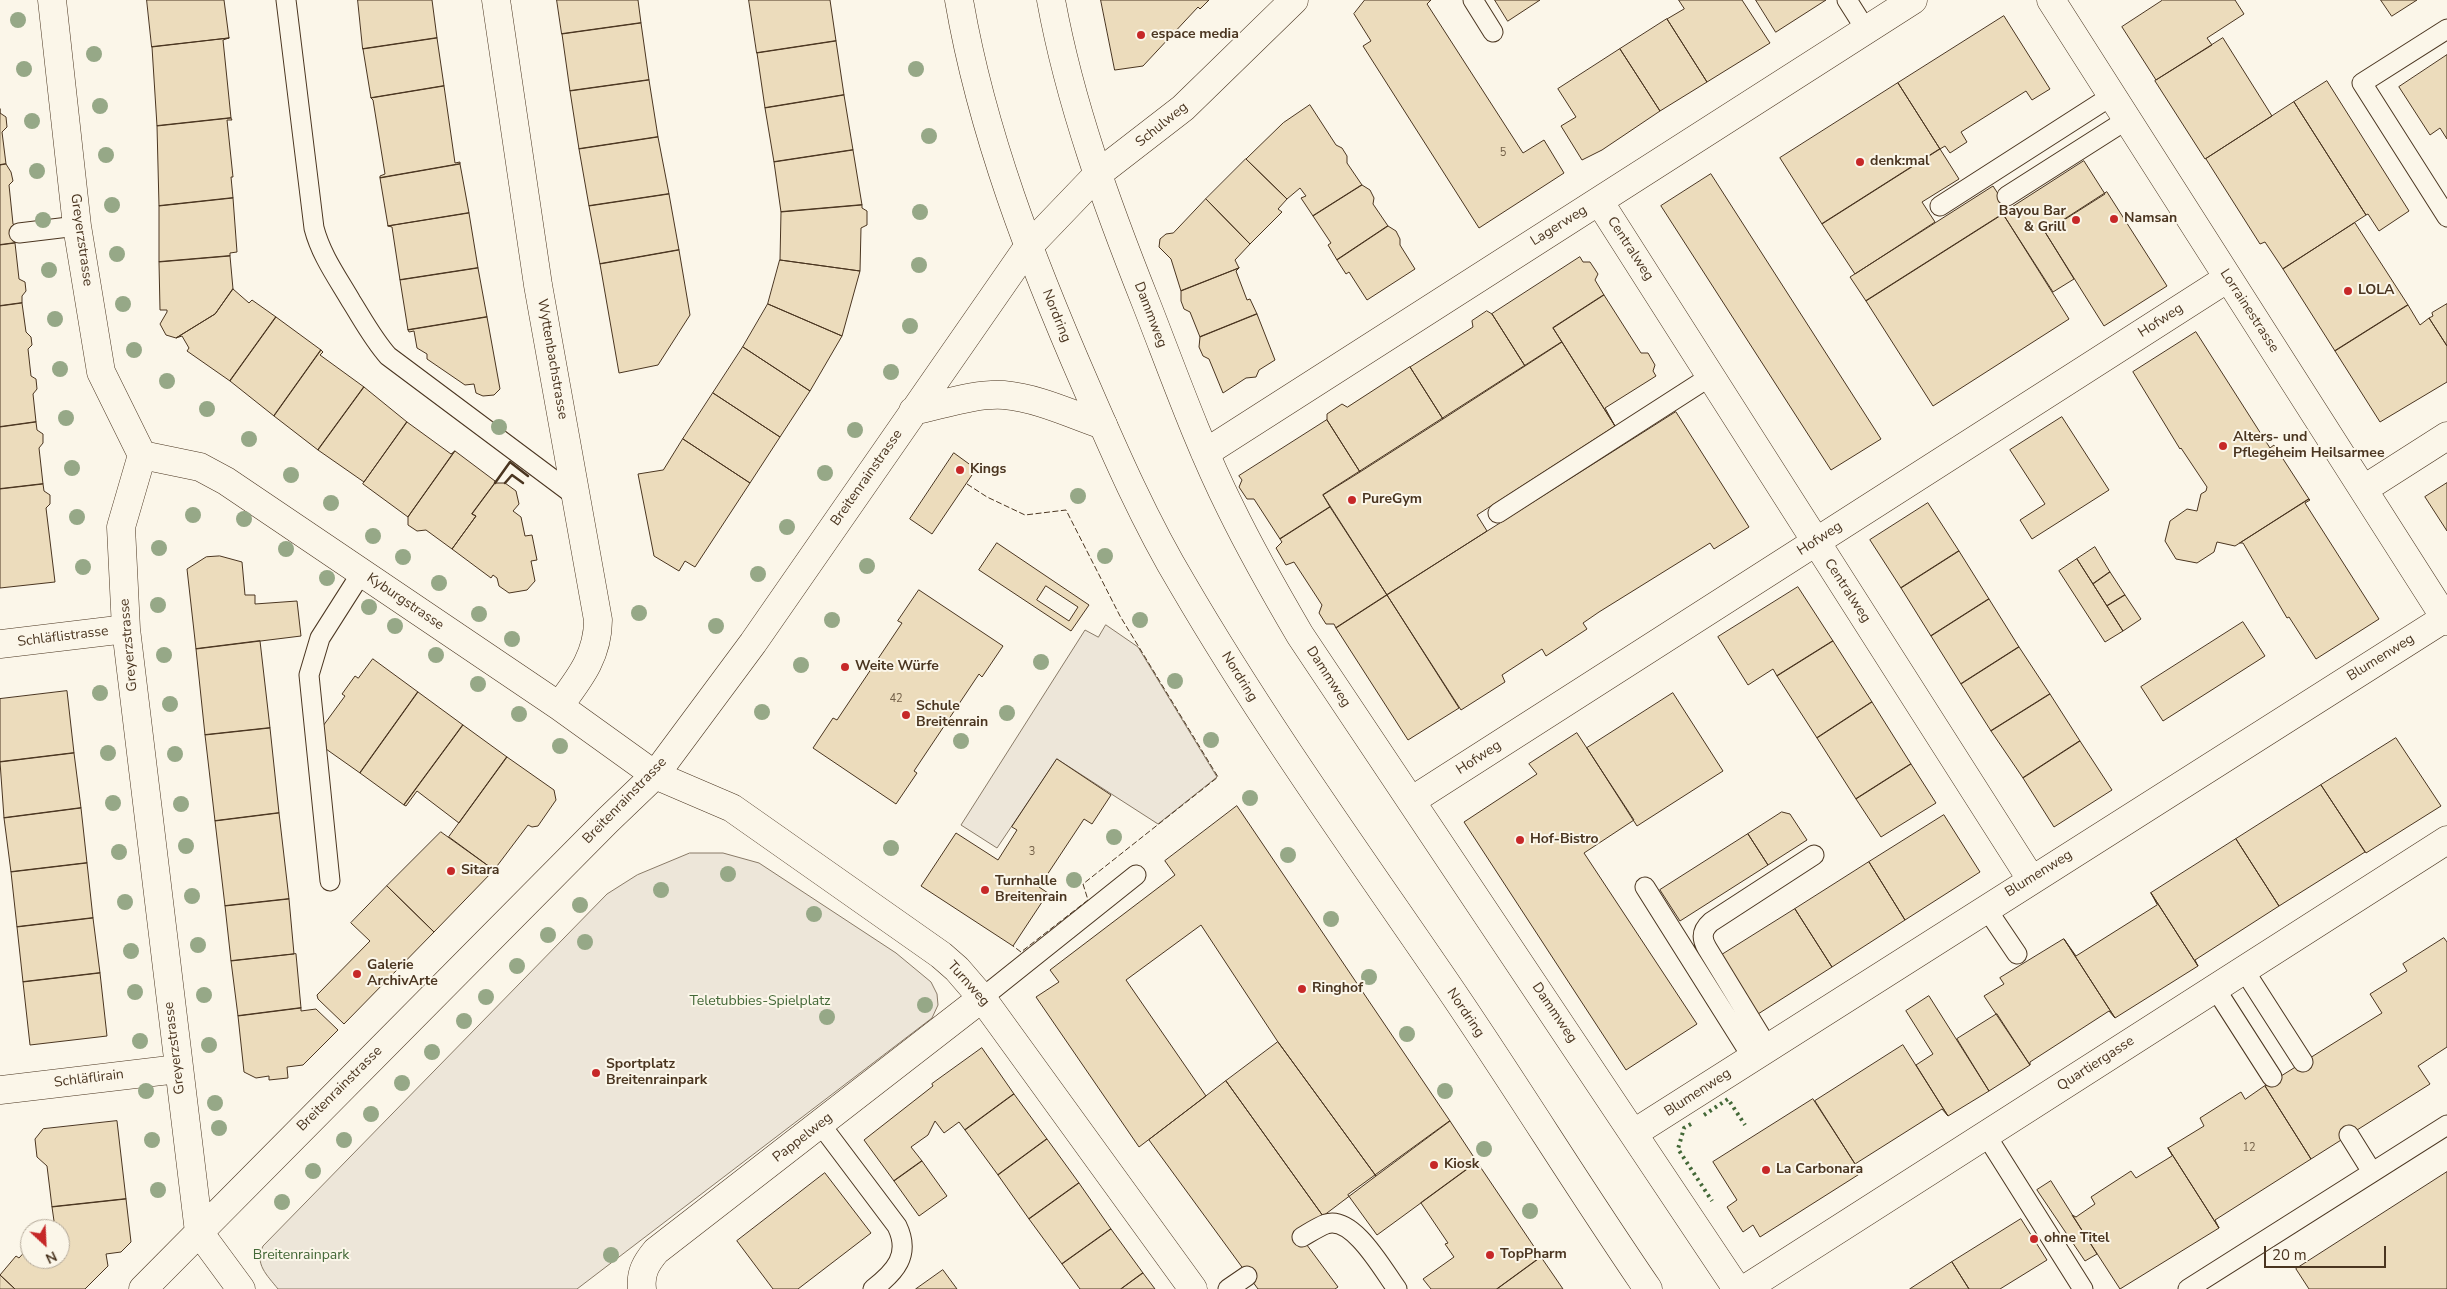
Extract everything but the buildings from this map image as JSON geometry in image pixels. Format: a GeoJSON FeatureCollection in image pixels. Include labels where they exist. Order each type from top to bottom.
{"type":"FeatureCollection","features":[{"type":"Feature","properties":{"kind":"street","name":"Greyerzstrasse"},"geometry":{"type":"LineString","coordinates":[[52,0],[78,226],[101,372],[142,455],[121,527],[126,629],[199,1232],[241,1289]]}},
{"type":"Feature","properties":{"kind":"street","name":"Wyttenbachstrasse"},"geometry":{"type":"LineString","coordinates":[[496,0],[538,285],[578,498],[598,620],[596,648],[589,664],[559,706]]}},
{"type":"Feature","properties":{"kind":"street","name":"Nordring"},"geometry":{"type":"LineString","coordinates":[[959,0],[964,28],[992,139],[1028,247],[1103,425],[1180,581],[1264,719],[1448,986],[1648,1289]]}},
{"type":"Feature","properties":{"kind":"street","name":"Dammweg"},"geometry":{"type":"LineString","coordinates":[[1051,0],[1056,30],[1078,110],[1129,259],[1205,452],[1259,564],[1300,635],[1737,1289]]}},
{"type":"Feature","properties":{"kind":"street","name":"Schulweg"},"geometry":{"type":"LineString","coordinates":[[1028,247],[1099,173],[1183,108],[1294,0]]}},
{"type":"Feature","properties":{"kind":"street","name":"Lagerweg"},"geometry":{"type":"LineString","coordinates":[[1205,452],[1913,0]]}},
{"type":"Feature","properties":{"kind":"street","name":"Lorrainestrasse"},"geometry":{"type":"LineString","coordinates":[[2051,0],[2446,620]]}},
{"type":"Feature","properties":{"kind":"street","name":"Centralweg"},"geometry":{"type":"LineString","coordinates":[[1599,201],[2031,879]]}},
{"type":"Feature","properties":{"kind":"street","name":"Breitenrainstrasse"},"geometry":{"type":"LineString","coordinates":[[143,1289],[593,835],[655,775],[753,644],[1028,247]]}},
{"type":"Feature","properties":{"kind":"street","name":"Hofweg"},"geometry":{"type":"LineString","coordinates":[[1411,800],[2228,278]]}},
{"type":"Feature","properties":{"kind":"street"},"geometry":{"type":"LineString","coordinates":[[914,411],[977,398],[1004,395],[1039,402],[1103,425]]}},
{"type":"Feature","properties":{"kind":"street"},"geometry":{"type":"LineString","coordinates":[[2364,490],[2447,436]]}},
{"type":"Feature","properties":{"kind":"street","name":"Kyburgstrasse"},"geometry":{"type":"LineString","coordinates":[[142,455],[200,467],[209,472],[362,572],[559,706],[655,775]]}},
{"type":"Feature","properties":{"kind":"street","name":"Blumenweg"},"geometry":{"type":"LineString","coordinates":[[1634,1133],[2031,879],[2446,620]]}},
{"type":"Feature","properties":{"kind":"street","name":"Schläflistrasse"},"geometry":{"type":"LineString","coordinates":[[0,644],[126,629]]}},
{"type":"Feature","properties":{"kind":"street","name":"Turnweg"},"geometry":{"type":"LineString","coordinates":[[655,775],[732,808],[957,969],[982,998],[1193,1289]]}},
{"type":"Feature","properties":{"kind":"street","name":"Quartiergasse"},"geometry":{"type":"LineString","coordinates":[[1745,1289],[2447,840]]}},
{"type":"Feature","properties":{"kind":"street","name":"Pappelweg"},"geometry":{"type":"LineString","coordinates":[[642,1289],[641,1281],[645,1265],[656,1251],[821,1125],[982,998]]}},
{"type":"Feature","properties":{"kind":"street","name":"Schläflirain"},"geometry":{"type":"LineString","coordinates":[[0,1090],[178,1069]]}},
{"type":"Feature","properties":{"kind":"lane"},"geometry":{"type":"LineString","coordinates":[[286,0],[314,228],[317,242],[329,265],[374,339],[397,364],[578,498]]}},
{"type":"Feature","properties":{"kind":"lane"},"geometry":{"type":"LineString","coordinates":[[1473,0],[1493,32]]}},
{"type":"Feature","properties":{"kind":"lane"},"geometry":{"type":"LineString","coordinates":[[1847,0],[1866,30]]}},
{"type":"Feature","properties":{"kind":"lane"},"geometry":{"type":"LineString","coordinates":[[2447,29],[2362,83],[2447,217]]}},
{"type":"Feature","properties":{"kind":"lane"},"geometry":{"type":"LineString","coordinates":[[1940,206],[2113,95]]}},
{"type":"Feature","properties":{"kind":"lane"},"geometry":{"type":"LineString","coordinates":[[2007,196],[2128,119]]}},
{"type":"Feature","properties":{"kind":"lane"},"geometry":{"type":"LineString","coordinates":[[18,233],[78,226]]}},
{"type":"Feature","properties":{"kind":"lane"},"geometry":{"type":"LineString","coordinates":[[1498,513],[1711,376]]}},
{"type":"Feature","properties":{"kind":"lane"},"geometry":{"type":"LineString","coordinates":[[330,881],[309,675],[320,638],[362,572]]}},
{"type":"Feature","properties":{"kind":"lane"},"geometry":{"type":"LineString","coordinates":[[1760,1052],[1703,941],[1703,934],[1705,927],[1711,922],[1814,856]]}},
{"type":"Feature","properties":{"kind":"lane"},"geometry":{"type":"LineString","coordinates":[[982,998],[1136,875]]}},
{"type":"Feature","properties":{"kind":"lane"},"geometry":{"type":"LineString","coordinates":[[1645,887],[1760,1052]]}},
{"type":"Feature","properties":{"kind":"lane"},"geometry":{"type":"LineString","coordinates":[[1986,908],[2017,954]]}},
{"type":"Feature","properties":{"kind":"lane"},"geometry":{"type":"LineString","coordinates":[[2244,970],[2302,1062]]}},
{"type":"Feature","properties":{"kind":"lane"},"geometry":{"type":"LineString","coordinates":[[2215,988],[2272,1077]]}},
{"type":"Feature","properties":{"kind":"lane"},"geometry":{"type":"LineString","coordinates":[[2188,1289],[2447,1124]]}},
{"type":"Feature","properties":{"kind":"lane"},"geometry":{"type":"LineString","coordinates":[[821,1125],[902,1235],[902,1251],[897,1265],[888,1277],[872,1289]]}},
{"type":"Feature","properties":{"kind":"lane"},"geometry":{"type":"LineString","coordinates":[[1986,1135],[2083,1289]]}},
{"type":"Feature","properties":{"kind":"lane"},"geometry":{"type":"LineString","coordinates":[[2349,1136],[2372,1172]]}},
{"type":"Feature","properties":{"kind":"lane"},"geometry":{"type":"LineString","coordinates":[[1302,1237],[1327,1223],[1340,1223],[1352,1230],[1397,1289]]}},
{"type":"Feature","properties":{"kind":"lane"},"geometry":{"type":"LineString","coordinates":[[1228,1289],[1247,1276]]}},
{"type":"Feature","properties":{"kind":"green space"},"geometry":{"type":"Polygon","coordinates":[[[1106,625],[1138,647],[1217,777],[1158,824],[1057,759],[997,848],[961,825],[1085,630],[1098,637],[1106,625]]]}},
{"type":"Feature","properties":{"kind":"green space"},"geometry":{"type":"Polygon","coordinates":[[[690,853],[723,853],[759,863],[896,953],[931,982],[937,994],[938,1005],[932,1018],[577,1289],[278,1289],[261,1264],[260,1258],[263,1246],[607,894],[637,875],[690,853]]]}},
{"type":"Feature","properties":{"kind":"hedge"},"geometry":{"type":"LineString","coordinates":[[1704,1115],[1728,1099],[1745,1125]]}},
{"type":"Feature","properties":{"kind":"hedge"},"geometry":{"type":"LineString","coordinates":[[1691,1124],[1684,1128],[1678,1149],[1712,1201]]}},
{"type":"Feature","properties":{"kind":"fence"},"geometry":{"type":"LineString","coordinates":[[967,484],[987,497],[1025,515],[1066,510],[1120,616],[1218,777],[1083,884],[1088,900],[1021,952],[1013,946]]}},
{"type":"Feature","properties":{"kind":"wall"},"geometry":{"type":"LineString","coordinates":[[495,483],[510,462],[528,476]]}},
{"type":"Feature","properties":{"kind":"wall"},"geometry":{"type":"LineString","coordinates":[[505,483],[512,475],[523,483]]}},
{"type":"Feature","properties":{"kind":"place","name":"espace media"},"geometry":{"type":"Point","coordinates":[1141,35]}},
{"type":"Feature","properties":{"kind":"place","name":"denk:mal"},"geometry":{"type":"Point","coordinates":[1860,162]}},
{"type":"Feature","properties":{"kind":"place","name":"Namsan"},"geometry":{"type":"Point","coordinates":[2114,219]}},
{"type":"Feature","properties":{"kind":"place","name":"Bayou Bar & Grill"},"geometry":{"type":"Point","coordinates":[2076,220]}},
{"type":"Feature","properties":{"kind":"place","name":"LOLA"},"geometry":{"type":"Point","coordinates":[2348,291]}},
{"type":"Feature","properties":{"kind":"place","name":"Alters- und Pflegeheim Heilsarmee"},"geometry":{"type":"Point","coordinates":[2223,446]}},
{"type":"Feature","properties":{"kind":"place","name":"Kings"},"geometry":{"type":"Point","coordinates":[960,470]}},
{"type":"Feature","properties":{"kind":"place","name":"PureGym"},"geometry":{"type":"Point","coordinates":[1352,500]}},
{"type":"Feature","properties":{"kind":"place","name":"Weite Würfe"},"geometry":{"type":"Point","coordinates":[845,667]}},
{"type":"Feature","properties":{"kind":"place","name":"Schule Breitenrain"},"geometry":{"type":"Point","coordinates":[906,715]}},
{"type":"Feature","properties":{"kind":"place","name":"Hof-Bistro"},"geometry":{"type":"Point","coordinates":[1520,840]}},
{"type":"Feature","properties":{"kind":"place","name":"Sitara"},"geometry":{"type":"Point","coordinates":[451,871]}},
{"type":"Feature","properties":{"kind":"place","name":"Turnhalle Breitenrain"},"geometry":{"type":"Point","coordinates":[985,890]}},
{"type":"Feature","properties":{"kind":"place","name":"Galerie ArchivArte"},"geometry":{"type":"Point","coordinates":[357,974]}},
{"type":"Feature","properties":{"kind":"place","name":"Ringhof"},"geometry":{"type":"Point","coordinates":[1302,989]}},
{"type":"Feature","properties":{"kind":"place","name":"Sportplatz Breitenrainpark"},"geometry":{"type":"Point","coordinates":[596,1073]}},
{"type":"Feature","properties":{"kind":"place","name":"Kiosk"},"geometry":{"type":"Point","coordinates":[1434,1165]}},
{"type":"Feature","properties":{"kind":"place","name":"La Carbonara"},"geometry":{"type":"Point","coordinates":[1766,1170]}},
{"type":"Feature","properties":{"kind":"place","name":"ohne Titel"},"geometry":{"type":"Point","coordinates":[2034,1239]}},
{"type":"Feature","properties":{"kind":"place","name":"TopPharm"},"geometry":{"type":"Point","coordinates":[1490,1255]}},
{"type":"Feature","properties":{"kind":"park label","name":"Teletubbies-Spielplatz"},"geometry":{"type":"Point","coordinates":[760,1002]}},
{"type":"Feature","properties":{"kind":"park label","name":"Breitenrainpark"},"geometry":{"type":"Point","coordinates":[301,1256]}}]}
